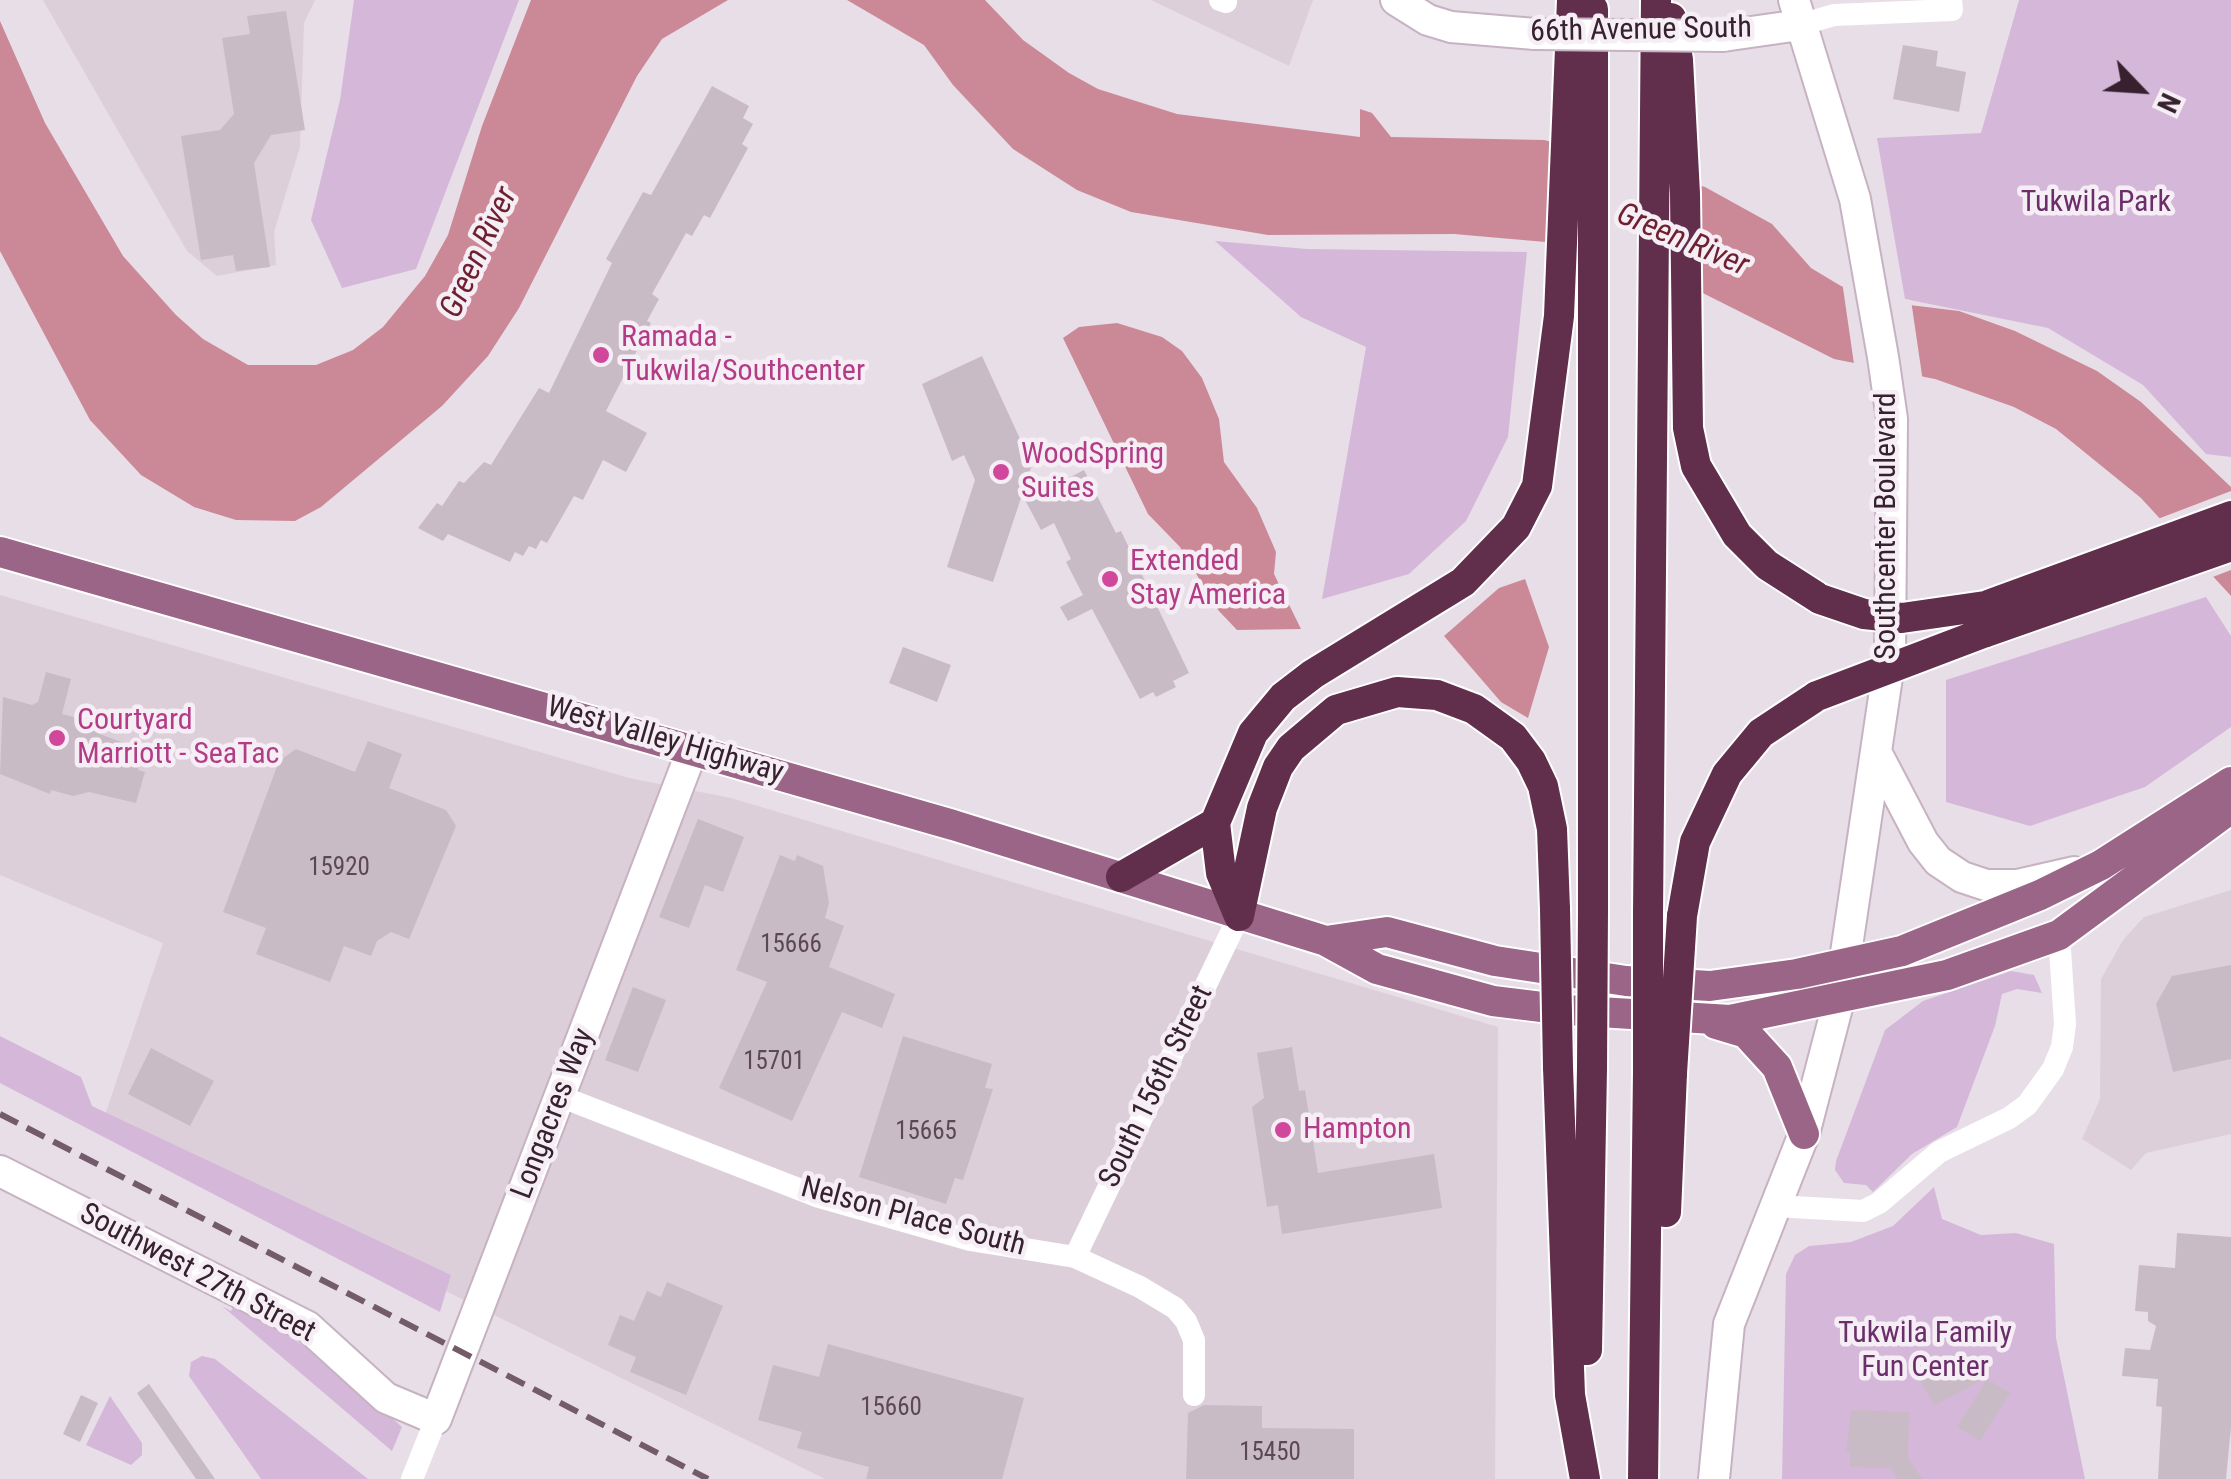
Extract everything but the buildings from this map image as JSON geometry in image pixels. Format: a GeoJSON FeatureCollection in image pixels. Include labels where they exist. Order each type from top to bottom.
{"type":"FeatureCollection","features":[{"type":"Feature","properties":{"kind":"highway"},"geometry":{"type":"LineString","coordinates":[[1572,0],[1592,325],[1593,912],[1585,1479]]}},
{"type":"Feature","properties":{"kind":"highway"},"geometry":{"type":"LineString","coordinates":[[1239,916],[1222,872],[1215,823],[1240,758],[1283,697],[1366,640],[1463,582],[1516,526],[1542,470],[1593,0]]}},
{"type":"Feature","properties":{"kind":"highway"},"geometry":{"type":"LineString","coordinates":[[1656,0],[1686,346],[1688,428],[1696,466],[1710,496],[1752,551],[1786,579],[1820,599],[1864,614],[1984,620],[2143,580],[2231,546]]}},
{"type":"Feature","properties":{"kind":"highway"},"geometry":{"type":"LineString","coordinates":[[1644,1479],[1661,1304],[1660,1072],[1648,914],[1655,342],[1669,125],[1678,60],[1668,0]]}},
{"type":"Feature","properties":{"kind":"highway"},"geometry":{"type":"LineString","coordinates":[[1660,1072],[1694,842],[1726,774],[1760,734],[1817,696],[2119,556],[2231,516]]}},
{"type":"Feature","properties":{"kind":"highway"},"geometry":{"type":"LineString","coordinates":[[1239,916],[1262,808],[1290,748],[1336,710],[1397,692],[1437,695],[1474,709],[1513,737],[1531,761],[1543,786],[1552,829],[1570,1395],[1585,1479]]}},
{"type":"Feature","properties":{"kind":"highway"},"geometry":{"type":"LineString","coordinates":[[1120,876],[1215,823]]}},
{"type":"Feature","properties":{"kind":"main road","name":"66th Avenue South"},"geometry":{"type":"LineString","coordinates":[[1396,0],[1428,20],[1451,27],[1536,34],[1723,36],[1797,12]]}},
{"type":"Feature","properties":{"kind":"main road","name":"Southcenter Boulevard"},"geometry":{"type":"LineString","coordinates":[[1714,1479],[1730,1324],[1804,1134],[1839,1000],[1890,658],[1892,419],[1855,199],[1797,12]]}},
{"type":"Feature","properties":{"kind":"main road","name":"West Valley Highway"},"geometry":{"type":"LineString","coordinates":[[0,552],[693,748],[1120,876],[1326,941],[1377,969],[1493,1002],[1619,1016],[1704,1020]]}},
{"type":"Feature","properties":{"kind":"main road","name":"Longacres Way"},"geometry":{"type":"LineString","coordinates":[[436,1419],[693,748]]}},
{"type":"Feature","properties":{"kind":"main road"},"geometry":{"type":"LineString","coordinates":[[1877,754],[1922,842],[1938,862],[1962,877],[1986,885],[2017,885],[2101,865]]}},
{"type":"Feature","properties":{"kind":"main road","name":"West Valley Highway"},"geometry":{"type":"LineString","coordinates":[[1326,941],[1387,932],[1495,961],[1619,980],[1736,984],[1846,964],[1938,938],[2101,865],[2231,782]]}},
{"type":"Feature","properties":{"kind":"main road"},"geometry":{"type":"LineString","coordinates":[[1704,1020],[1730,1020],[1839,1000],[1948,974],[2060,935],[2231,808]]}},
{"type":"Feature","properties":{"kind":"main road"},"geometry":{"type":"LineString","coordinates":[[1704,1020],[1746,1033],[1761,1047],[1776,1066],[1804,1134]]}},
{"type":"Feature","properties":{"kind":"main road","name":"Southwest 27th Street"},"geometry":{"type":"LineString","coordinates":[[0,1170],[308,1328],[386,1398],[436,1419]]}},
{"type":"Feature","properties":{"kind":"street","name":"66th Avenue South"},"geometry":{"type":"LineString","coordinates":[[1797,12],[1834,15],[1951,5]]}},
{"type":"Feature","properties":{"kind":"street","name":"South 156th Street"},"geometry":{"type":"LineString","coordinates":[[1075,1257],[1239,916]]}},
{"type":"Feature","properties":{"kind":"street"},"geometry":{"type":"LineString","coordinates":[[1775,1206],[1862,1211],[1878,1204],[1940,1152],[2027,1105],[2053,1070],[2062,1048],[2066,1024],[2060,935]]}},
{"type":"Feature","properties":{"kind":"street","name":"Nelson Place South"},"geometry":{"type":"LineString","coordinates":[[562,1097],[819,1197],[970,1240],[1075,1257],[1140,1287],[1174,1308],[1186,1321],[1194,1340],[1194,1395]]}},
{"type":"Feature","properties":{"kind":"street","name":"Longacres Way"},"geometry":{"type":"LineString","coordinates":[[412,1479],[436,1419]]}},
{"type":"Feature","properties":{"kind":"shaded area"},"geometry":{"type":"Polygon","coordinates":[[[43,0],[315,0],[304,23],[300,147],[274,232],[276,265],[217,276],[187,251],[43,0]]]}},
{"type":"Feature","properties":{"kind":"shaded area"},"geometry":{"type":"Polygon","coordinates":[[[1151,0],[1313,0],[1289,66],[1151,0]]]}},
{"type":"Feature","properties":{"kind":"shaded area"},"geometry":{"type":"Polygon","coordinates":[[[0,595],[629,778],[731,798],[1498,1027],[1495,1479],[825,1479],[103,1121],[163,943],[0,875],[0,595]]]}},
{"type":"Feature","properties":{"kind":"shaded area"},"geometry":{"type":"Polygon","coordinates":[[[2231,890],[2231,1134],[2146,1153],[2131,1170],[2082,1139],[2100,1099],[2101,979],[2123,940],[2144,917],[2231,890]]]}},
{"type":"Feature","properties":{"kind":"green space"},"geometry":{"type":"Polygon","coordinates":[[[354,0],[519,0],[416,269],[342,288],[311,220],[340,100],[354,0]]]}},
{"type":"Feature","properties":{"kind":"green space","name":"Tukwila Park"},"geometry":{"type":"Polygon","coordinates":[[[2019,0],[2231,0],[2231,457],[2206,454],[2143,385],[2048,328],[1905,299],[1877,138],[1981,133],[2019,0]]]}},
{"type":"Feature","properties":{"kind":"green space"},"geometry":{"type":"Polygon","coordinates":[[[1215,241],[1307,249],[1527,252],[1508,437],[1466,521],[1409,574],[1322,599],[1366,347],[1301,317],[1215,241]]]}},
{"type":"Feature","properties":{"kind":"green space"},"geometry":{"type":"Polygon","coordinates":[[[2206,597],[2231,636],[2231,727],[2145,787],[2030,826],[1946,802],[1946,680],[2206,597]]]}},
{"type":"Feature","properties":{"kind":"green space"},"geometry":{"type":"Polygon","coordinates":[[[2011,971],[2034,975],[2042,993],[2017,989],[2002,994],[1995,1026],[1957,1127],[1912,1154],[1873,1192],[1866,1185],[1844,1183],[1835,1170],[1836,1161],[1885,1030],[1923,1001],[2011,971]]]}},
{"type":"Feature","properties":{"kind":"green space"},"geometry":{"type":"Polygon","coordinates":[[[0,1036],[81,1077],[92,1106],[451,1275],[440,1312],[0,1083],[0,1036]]]}},
{"type":"Feature","properties":{"kind":"green space","name":"Tukwila Family Fun Center"},"geometry":{"type":"Polygon","coordinates":[[[1934,1187],[1942,1219],[1981,1235],[2016,1233],[2054,1244],[2056,1338],[2085,1479],[1782,1479],[1786,1274],[1795,1255],[1809,1246],[1851,1242],[1893,1226],[1934,1187]]]}},
{"type":"Feature","properties":{"kind":"green space"},"geometry":{"type":"Polygon","coordinates":[[[234,1304],[325,1358],[402,1427],[392,1451],[222,1306],[231,1311],[234,1304]]]}},
{"type":"Feature","properties":{"kind":"green space"},"geometry":{"type":"Polygon","coordinates":[[[202,1356],[215,1359],[368,1479],[261,1479],[189,1376],[191,1362],[202,1356]]]}},
{"type":"Feature","properties":{"kind":"green space"},"geometry":{"type":"Polygon","coordinates":[[[110,1396],[142,1443],[142,1455],[131,1465],[86,1445],[110,1396]]]}},
{"type":"Feature","properties":{"kind":"water","name":"Green River"},"geometry":{"type":"Polygon","coordinates":[[[531,0],[728,0],[662,39],[637,76],[519,308],[488,356],[442,406],[321,507],[295,521],[236,520],[194,507],[141,475],[90,420],[0,251],[0,21],[45,123],[123,256],[176,315],[203,339],[248,365],[316,365],[353,350],[383,327],[425,276],[448,235],[482,126],[531,0]]]}},
{"type":"Feature","properties":{"kind":"water","name":"Green River"},"geometry":{"type":"Polygon","coordinates":[[[847,0],[985,0],[1023,40],[1069,73],[1098,89],[1177,114],[1360,137],[1360,109],[1372,113],[1391,137],[1544,140],[1615,157],[1705,187],[1772,224],[1811,268],[1841,286],[1885,302],[1959,311],[2015,331],[2097,371],[2141,402],[2231,487],[2231,596],[2141,498],[2056,429],[2014,407],[1935,379],[1834,359],[1661,272],[1557,243],[1454,234],[1268,235],[1131,212],[1077,190],[1013,149],[953,85],[924,45],[847,0]]]}},
{"type":"Feature","properties":{"kind":"water"},"geometry":{"type":"Polygon","coordinates":[[[1117,323],[1162,337],[1182,351],[1202,378],[1219,419],[1224,462],[1257,508],[1276,552],[1274,574],[1301,629],[1237,630],[1218,610],[1180,547],[1148,514],[1063,338],[1079,327],[1117,323]]]}},
{"type":"Feature","properties":{"kind":"water"},"geometry":{"type":"Polygon","coordinates":[[[1525,579],[1549,647],[1528,718],[1501,702],[1444,636],[1499,588],[1525,579]]]}},
{"type":"Feature","properties":{"kind":"pier"},"geometry":{"type":"Polygon","coordinates":[[[1590,145],[1695,178],[1697,294],[1660,277],[1549,247],[1590,145]]]}},
{"type":"Feature","properties":{"kind":"pier"},"geometry":{"type":"Polygon","coordinates":[[[1842,281],[1886,297],[1911,300],[1923,382],[1855,371],[1842,281]]]}},
{"type":"Feature","properties":{"kind":"pier"},"geometry":{"type":"Polygon","coordinates":[[[2231,491],[2231,570],[2210,578],[2155,520],[2231,491]]]}},
{"type":"Feature","properties":{"kind":"railway"},"geometry":{"type":"LineString","coordinates":[[0,1114],[708,1479]]}},
{"type":"Feature","properties":{"kind":"place","name":"Ramada - Tukwila/Southcenter"},"geometry":{"type":"Point","coordinates":[601,355]}},
{"type":"Feature","properties":{"kind":"place","name":"WoodSpring Suites"},"geometry":{"type":"Point","coordinates":[1001,472]}},
{"type":"Feature","properties":{"kind":"place","name":"Extended Stay America"},"geometry":{"type":"Point","coordinates":[1110,579]}},
{"type":"Feature","properties":{"kind":"place","name":"Courtyard Marriott - SeaTac"},"geometry":{"type":"Point","coordinates":[57,738]}},
{"type":"Feature","properties":{"kind":"place","name":"Hampton"},"geometry":{"type":"Point","coordinates":[1283,1130]}}]}
